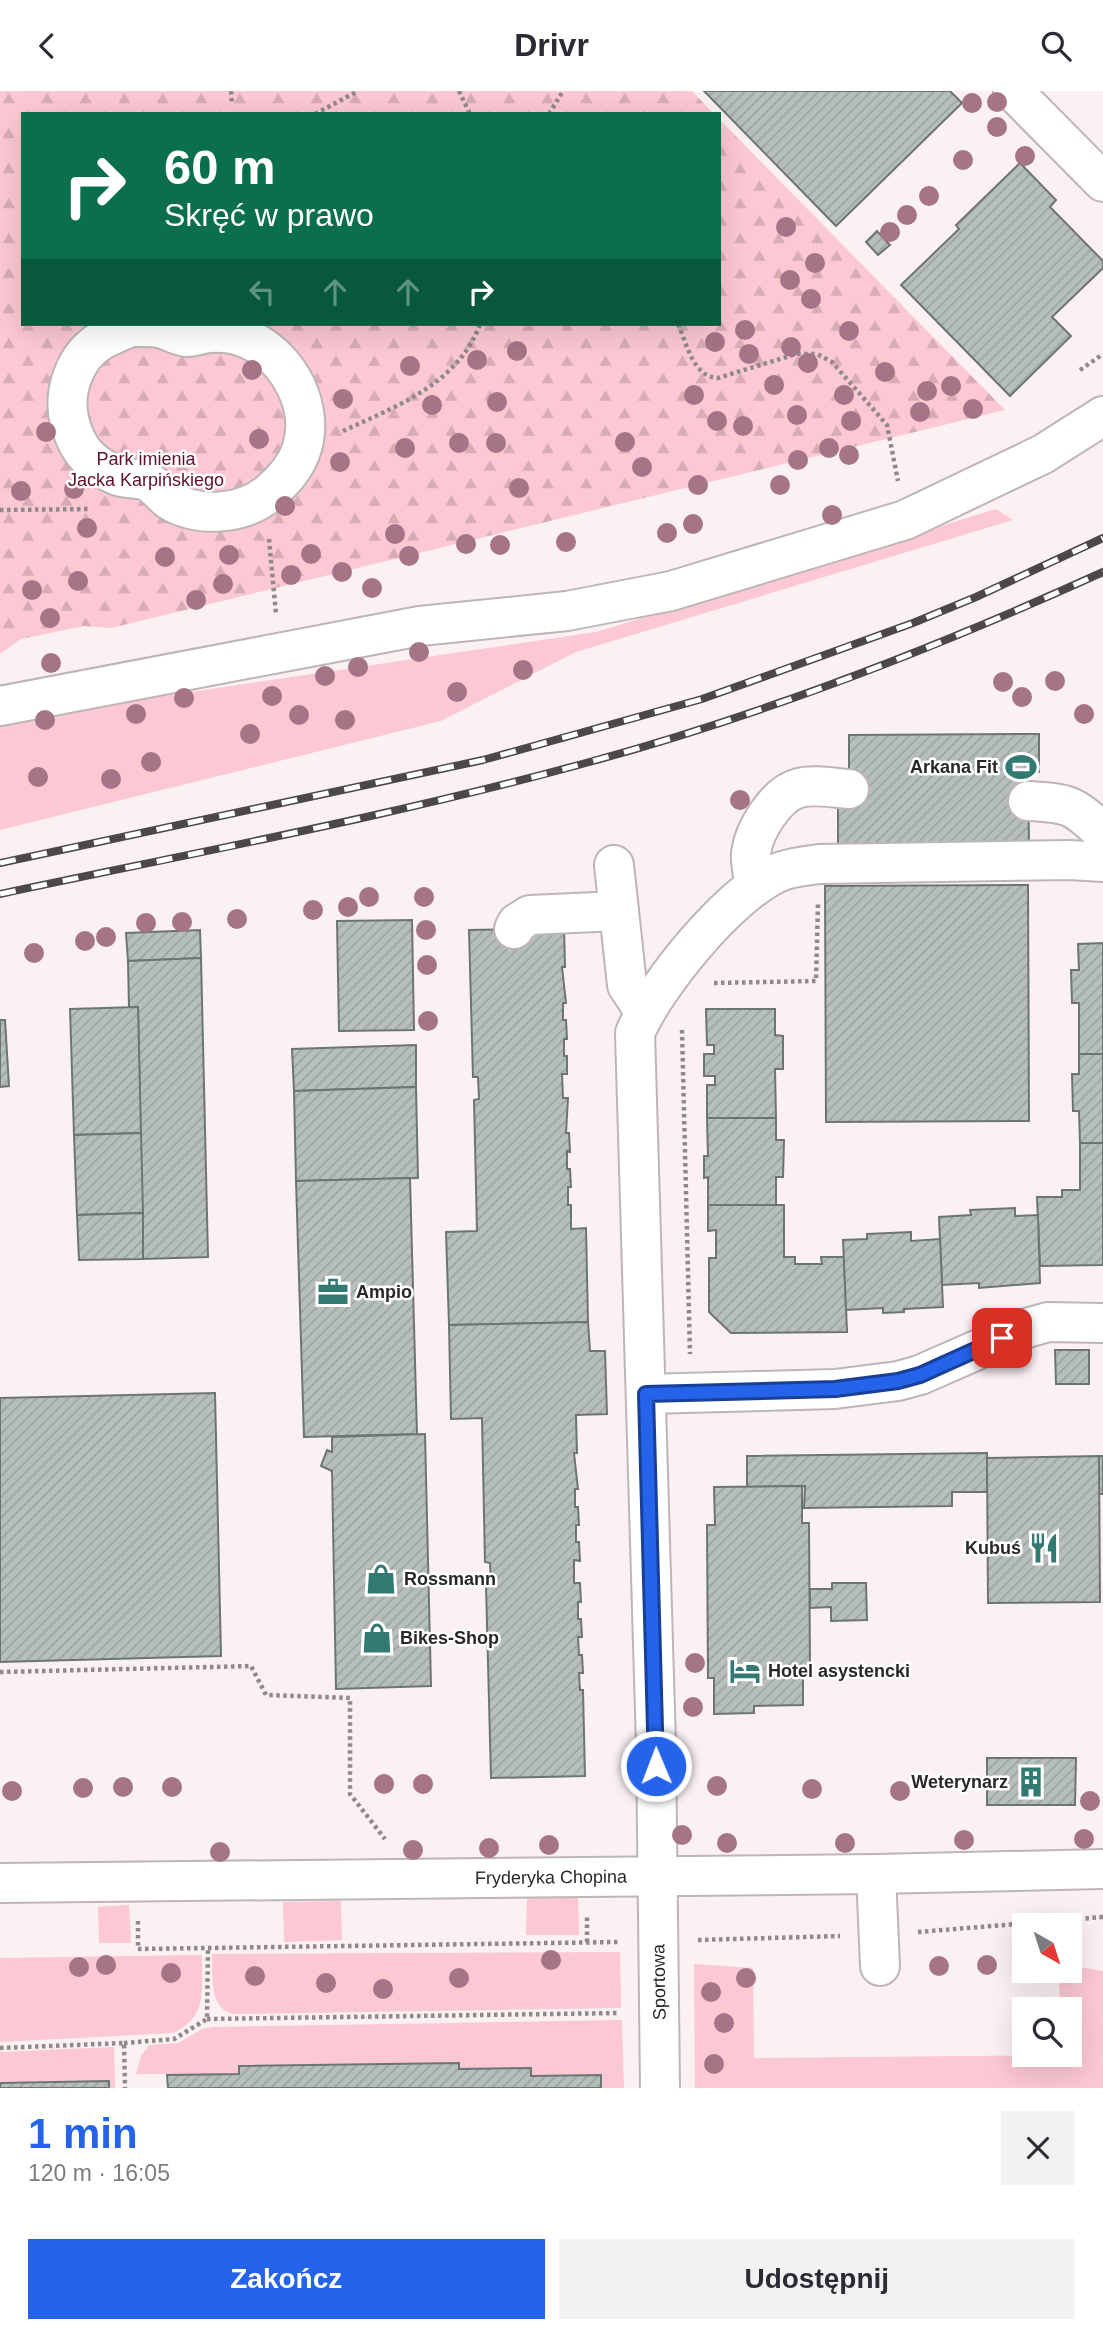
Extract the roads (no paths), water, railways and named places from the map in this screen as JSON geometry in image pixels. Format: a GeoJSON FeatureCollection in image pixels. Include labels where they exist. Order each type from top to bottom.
{"type":"FeatureCollection","features":[{"type":"Feature","properties":{"kind":"street"},"geometry":{"type":"LineString","coordinates":[[1013,91],[1103,183]]}},
{"type":"Feature","properties":{"kind":"street"},"geometry":{"type":"LineString","coordinates":[[131,327],[160,327],[186,338],[207,333],[229,334],[268,350],[283,365],[295,383],[302,403],[304,424],[301,450],[282,482],[265,496],[246,506],[226,511],[204,512],[169,500],[147,481],[118,476],[93,462],[75,439],[67,411],[69,382],[83,357],[100,341],[131,327]]}},
{"type":"Feature","properties":{"kind":"street"},"geometry":{"type":"LineString","coordinates":[[0,706],[420,626],[567,611],[671,591],[905,520],[1031,461],[1103,416]]}},
{"type":"Feature","properties":{"kind":"street"},"geometry":{"type":"LineString","coordinates":[[755,886],[750,857],[752,842],[777,804],[789,792],[801,787],[849,789]]}},
{"type":"Feature","properties":{"kind":"street"},"geometry":{"type":"LineString","coordinates":[[1028,801],[1061,802],[1082,813],[1102,832],[1103,837]]}},
{"type":"Feature","properties":{"kind":"street"},"geometry":{"type":"LineString","coordinates":[[614,865],[627,985],[644,1011],[723,915],[755,886],[778,873],[819,864],[1070,860],[1103,862]]}},
{"type":"Feature","properties":{"kind":"street"},"geometry":{"type":"LineString","coordinates":[[514,929],[517,923],[530,915],[619,911]]}},
{"type":"Feature","properties":{"kind":"street","name":"Sportowa"},"geometry":{"type":"LineString","coordinates":[[644,1011],[635,1033],[656,1745],[660,2088]]}},
{"type":"Feature","properties":{"kind":"street"},"geometry":{"type":"LineString","coordinates":[[646,1394],[835,1389],[898,1381],[920,1375],[1027,1328],[1048,1322],[1103,1323]]}},
{"type":"Feature","properties":{"kind":"street","name":"Fryderyka Chopina"},"geometry":{"type":"LineString","coordinates":[[0,1882],[876,1874],[1103,1869]]}},
{"type":"Feature","properties":{"kind":"street"},"geometry":{"type":"LineString","coordinates":[[876,1874],[880,1966]]}},
{"type":"Feature","properties":{"kind":"railway"},"geometry":{"type":"LineString","coordinates":[[0,863],[483,760],[702,699],[913,623],[1103,538]]}},
{"type":"Feature","properties":{"kind":"railway"},"geometry":{"type":"LineString","coordinates":[[0,894],[446,799],[659,742],[852,677],[1103,572]]}},
{"type":"Feature","properties":{"kind":"place","name":"Arkana Fit"},"geometry":{"type":"Point","coordinates":[1021,767]}},
{"type":"Feature","properties":{"kind":"place","name":"Ampio"},"geometry":{"type":"Point","coordinates":[333,1292]}},
{"type":"Feature","properties":{"kind":"place","name":"Kubuś"},"geometry":{"type":"Point","coordinates":[1044,1548]}},
{"type":"Feature","properties":{"kind":"place","name":"Rossmann"},"geometry":{"type":"Point","coordinates":[381,1579]}},
{"type":"Feature","properties":{"kind":"place","name":"Bikes-Shop"},"geometry":{"type":"Point","coordinates":[377,1638]}},
{"type":"Feature","properties":{"kind":"place","name":"Hotel asystencki"},"geometry":{"type":"Point","coordinates":[745,1671]}},
{"type":"Feature","properties":{"kind":"place","name":"Weterynarz"},"geometry":{"type":"Point","coordinates":[1031,1782]}},
{"type":"Feature","properties":{"kind":"park label","name":"Park imienia Jacka Karpińskiego"},"geometry":{"type":"Point","coordinates":[146,470]}}]}
